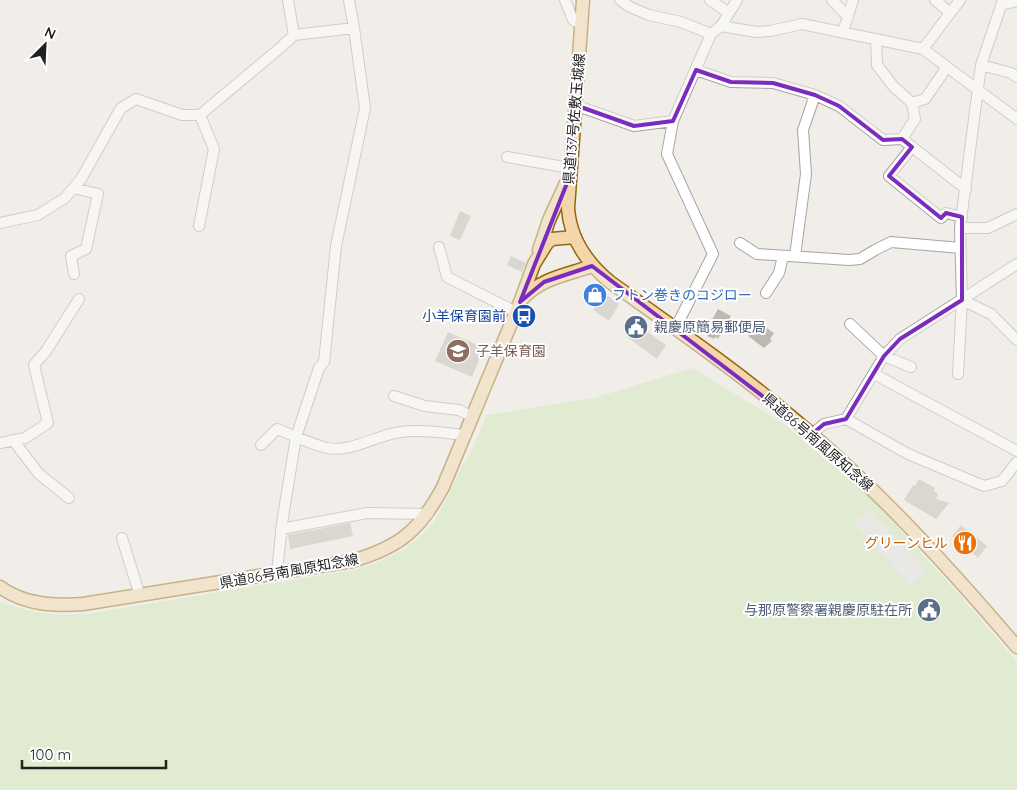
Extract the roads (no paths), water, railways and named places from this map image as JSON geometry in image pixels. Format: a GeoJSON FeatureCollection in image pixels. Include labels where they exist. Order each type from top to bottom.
{"type":"FeatureCollection","features":[{"type":"Feature","properties":{"kind":"main road","name":"県道137号佐敷玉城線"},"geometry":{"type":"LineString","coordinates":[[574,237],[570,226],[568,208],[583,0]]}},
{"type":"Feature","properties":{"kind":"main road"},"geometry":{"type":"LineString","coordinates":[[534,264],[549,220],[570,173]]}},
{"type":"Feature","properties":{"kind":"main road","name":"県道86号南風原知念線"},"geometry":{"type":"LineString","coordinates":[[0,587],[31,602],[54,606],[84,604],[352,561],[389,548],[407,536],[428,514],[443,487],[466,435],[534,264],[549,241],[557,238],[574,237],[592,266],[610,282],[744,380],[812,434],[878,494],[948,567],[1017,647]]}},
{"type":"Feature","properties":{"kind":"main road","name":"県道86号南風原知念線"},"geometry":{"type":"LineString","coordinates":[[518,307],[532,290],[544,282],[592,266]]}},
{"type":"Feature","properties":{"kind":"street"},"geometry":{"type":"LineString","coordinates":[[288,0],[294,35]]}},
{"type":"Feature","properties":{"kind":"street"},"geometry":{"type":"LineString","coordinates":[[277,573],[296,437],[319,368],[324,362],[336,246],[365,108],[349,0]]}},
{"type":"Feature","properties":{"kind":"street"},"geometry":{"type":"LineString","coordinates":[[565,0],[573,20],[582,24]]}},
{"type":"Feature","properties":{"kind":"street"},"geometry":{"type":"LineString","coordinates":[[620,0],[649,15],[681,22],[712,34]]}},
{"type":"Feature","properties":{"kind":"street"},"geometry":{"type":"LineString","coordinates":[[710,0],[729,12]]}},
{"type":"Feature","properties":{"kind":"street"},"geometry":{"type":"LineString","coordinates":[[675,329],[712,254],[667,154],[673,121],[712,34],[721,26],[737,0]]}},
{"type":"Feature","properties":{"kind":"street"},"geometry":{"type":"LineString","coordinates":[[832,0],[848,17]]}},
{"type":"Feature","properties":{"kind":"street"},"geometry":{"type":"LineString","coordinates":[[843,32],[853,0]]}},
{"type":"Feature","properties":{"kind":"street"},"geometry":{"type":"LineString","coordinates":[[936,0],[950,13]]}},
{"type":"Feature","properties":{"kind":"street"},"geometry":{"type":"LineString","coordinates":[[923,49],[960,0]]}},
{"type":"Feature","properties":{"kind":"street"},"geometry":{"type":"LineString","coordinates":[[958,374],[962,300],[960,228],[981,65],[1002,2],[1017,1]]}},
{"type":"Feature","properties":{"kind":"street"},"geometry":{"type":"LineString","coordinates":[[721,26],[756,32],[802,24],[923,49],[1017,119]]}},
{"type":"Feature","properties":{"kind":"street"},"geometry":{"type":"LineString","coordinates":[[0,223],[38,215],[65,198],[81,179],[121,108],[136,99],[182,115],[200,115],[294,35],[354,28]]}},
{"type":"Feature","properties":{"kind":"street"},"geometry":{"type":"LineString","coordinates":[[876,40],[877,65],[893,86],[912,103],[914,119],[902,139]]}},
{"type":"Feature","properties":{"kind":"street"},"geometry":{"type":"LineString","coordinates":[[981,65],[1011,73],[1017,77]]}},
{"type":"Feature","properties":{"kind":"street"},"geometry":{"type":"LineString","coordinates":[[912,103],[925,99],[947,67]]}},
{"type":"Feature","properties":{"kind":"street"},"geometry":{"type":"LineString","coordinates":[[696,70],[731,82],[773,82],[815,95],[839,106],[882,140],[902,139],[966,189]]}},
{"type":"Feature","properties":{"kind":"street"},"geometry":{"type":"LineString","coordinates":[[795,256],[806,174],[803,130],[815,95]]}},
{"type":"Feature","properties":{"kind":"street"},"geometry":{"type":"LineString","coordinates":[[575,105],[634,126],[673,121]]}},
{"type":"Feature","properties":{"kind":"street"},"geometry":{"type":"LineString","coordinates":[[199,226],[214,149],[200,115]]}},
{"type":"Feature","properties":{"kind":"street"},"geometry":{"type":"LineString","coordinates":[[912,147],[889,176],[941,218],[946,213],[962,217]]}},
{"type":"Feature","properties":{"kind":"street"},"geometry":{"type":"LineString","coordinates":[[507,157],[570,173]]}},
{"type":"Feature","properties":{"kind":"street"},"geometry":{"type":"LineString","coordinates":[[74,188],[98,194],[86,250],[71,256],[74,274]]}},
{"type":"Feature","properties":{"kind":"street"},"geometry":{"type":"LineString","coordinates":[[960,228],[988,228],[1017,214]]}},
{"type":"Feature","properties":{"kind":"street"},"geometry":{"type":"LineString","coordinates":[[740,243],[757,254],[849,260],[860,259],[891,242],[961,248]]}},
{"type":"Feature","properties":{"kind":"street"},"geometry":{"type":"LineString","coordinates":[[439,247],[447,277],[518,307]]}},
{"type":"Feature","properties":{"kind":"street"},"geometry":{"type":"LineString","coordinates":[[766,294],[779,273],[783,256]]}},
{"type":"Feature","properties":{"kind":"street"},"geometry":{"type":"LineString","coordinates":[[846,419],[884,356],[900,339],[1017,264]]}},
{"type":"Feature","properties":{"kind":"street"},"geometry":{"type":"LineString","coordinates":[[0,443],[26,438],[48,423],[34,365],[46,351],[79,298]]}},
{"type":"Feature","properties":{"kind":"street"},"geometry":{"type":"LineString","coordinates":[[962,300],[992,314],[1017,340]]}},
{"type":"Feature","properties":{"kind":"street"},"geometry":{"type":"LineString","coordinates":[[850,324],[884,356],[911,367]]}},
{"type":"Feature","properties":{"kind":"street"},"geometry":{"type":"LineString","coordinates":[[874,374],[1017,451]]}},
{"type":"Feature","properties":{"kind":"street"},"geometry":{"type":"LineString","coordinates":[[394,396],[425,406],[459,410],[473,417]]}},
{"type":"Feature","properties":{"kind":"street"},"geometry":{"type":"LineString","coordinates":[[812,434],[824,424],[846,419],[908,454],[984,486],[1002,481],[1017,462]]}},
{"type":"Feature","properties":{"kind":"street"},"geometry":{"type":"LineString","coordinates":[[260,444],[277,429],[328,448],[346,448],[374,438],[400,432],[423,431],[466,435]]}},
{"type":"Feature","properties":{"kind":"street"},"geometry":{"type":"LineString","coordinates":[[13,440],[39,474],[69,498]]}},
{"type":"Feature","properties":{"kind":"street"},"geometry":{"type":"LineString","coordinates":[[282,529],[367,513],[428,514]]}},
{"type":"Feature","properties":{"kind":"street"},"geometry":{"type":"LineString","coordinates":[[122,538],[140,596]]}},
{"type":"Feature","properties":{"kind":"place","name":"フトン巻きのコジロー"},"geometry":{"type":"Point","coordinates":[595,295]}},
{"type":"Feature","properties":{"kind":"place","name":"小羊保育園前"},"geometry":{"type":"Point","coordinates":[524,316]}},
{"type":"Feature","properties":{"kind":"place","name":"親慶原簡易郵便局"},"geometry":{"type":"Point","coordinates":[636,327]}},
{"type":"Feature","properties":{"kind":"place","name":"子羊保育園"},"geometry":{"type":"Point","coordinates":[458,351]}},
{"type":"Feature","properties":{"kind":"place","name":"グリーンヒル"},"geometry":{"type":"Point","coordinates":[965,543]}},
{"type":"Feature","properties":{"kind":"place","name":"与那原警察署親慶原駐在所"},"geometry":{"type":"Point","coordinates":[929,610]}}]}
